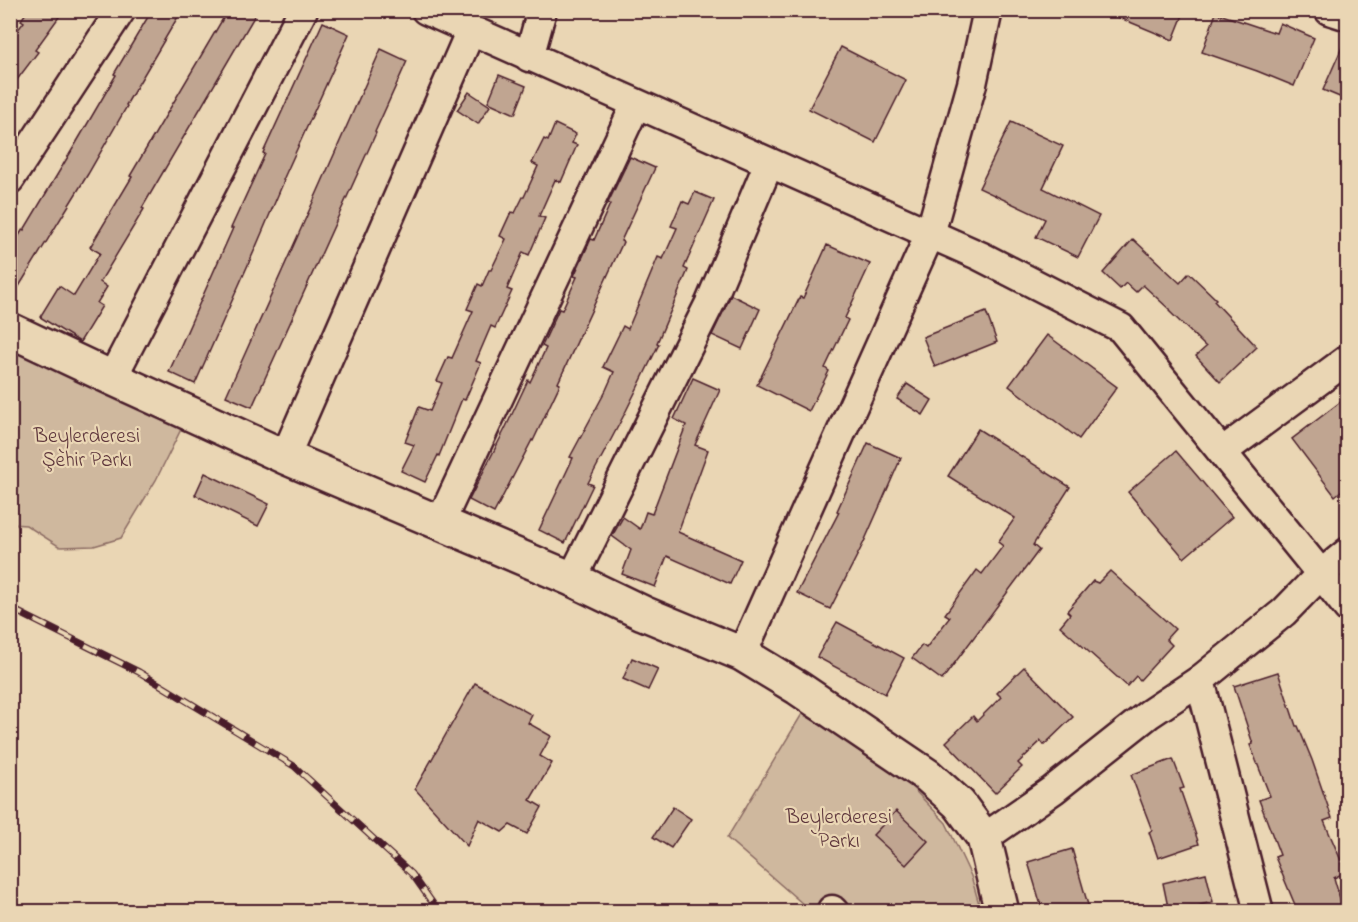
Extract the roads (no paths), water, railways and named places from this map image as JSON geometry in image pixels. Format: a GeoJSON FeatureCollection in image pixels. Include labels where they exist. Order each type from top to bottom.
{"type":"FeatureCollection","features":[{"type":"Feature","properties":{"kind":"main road"},"geometry":{"type":"LineString","coordinates":[[10,330],[285,457],[742,654],[798,688],[928,776],[959,804],[984,838],[1002,912]]}},
{"type":"Feature","properties":{"kind":"street"},"geometry":{"type":"LineString","coordinates":[[10,179],[121,10]]}},
{"type":"Feature","properties":{"kind":"street"},"geometry":{"type":"LineString","coordinates":[[112,378],[303,10]]}},
{"type":"Feature","properties":{"kind":"street"},"geometry":{"type":"LineString","coordinates":[[426,10],[980,256],[1121,328],[1347,608]]}},
{"type":"Feature","properties":{"kind":"street"},"geometry":{"type":"LineString","coordinates":[[529,57],[542,10]]}},
{"type":"Feature","properties":{"kind":"street"},"geometry":{"type":"LineString","coordinates":[[742,654],[930,234],[972,84],[988,10]]}},
{"type":"Feature","properties":{"kind":"street"},"geometry":{"type":"LineString","coordinates":[[1329,10],[1347,16]]}},
{"type":"Feature","properties":{"kind":"street"},"geometry":{"type":"LineString","coordinates":[[285,457],[471,30]]}},
{"type":"Feature","properties":{"kind":"street"},"geometry":{"type":"LineString","coordinates":[[440,524],[636,104]]}},
{"type":"Feature","properties":{"kind":"street"},"geometry":{"type":"LineString","coordinates":[[572,579],[710,303],[769,163]]}},
{"type":"Feature","properties":{"kind":"street"},"geometry":{"type":"LineString","coordinates":[[1222,452],[1347,359]]}},
{"type":"Feature","properties":{"kind":"street"},"geometry":{"type":"LineString","coordinates":[[984,838],[1053,790],[1149,714],[1200,680],[1284,612],[1321,574],[1347,552]]}},
{"type":"Feature","properties":{"kind":"street"},"geometry":{"type":"LineString","coordinates":[[1200,680],[1259,912]]}},
{"type":"Feature","properties":{"kind":"railway"},"geometry":{"type":"LineString","coordinates":[[10,608],[139,672],[294,766],[412,874],[439,912]]}},
{"type":"Feature","properties":{"kind":"park label","name":"Beylerderesi Şehir Parkı"},"geometry":{"type":"Point","coordinates":[87,449]}},
{"type":"Feature","properties":{"kind":"park label","name":"Beylerderesi Parkı"},"geometry":{"type":"Point","coordinates":[839,830]}}]}
